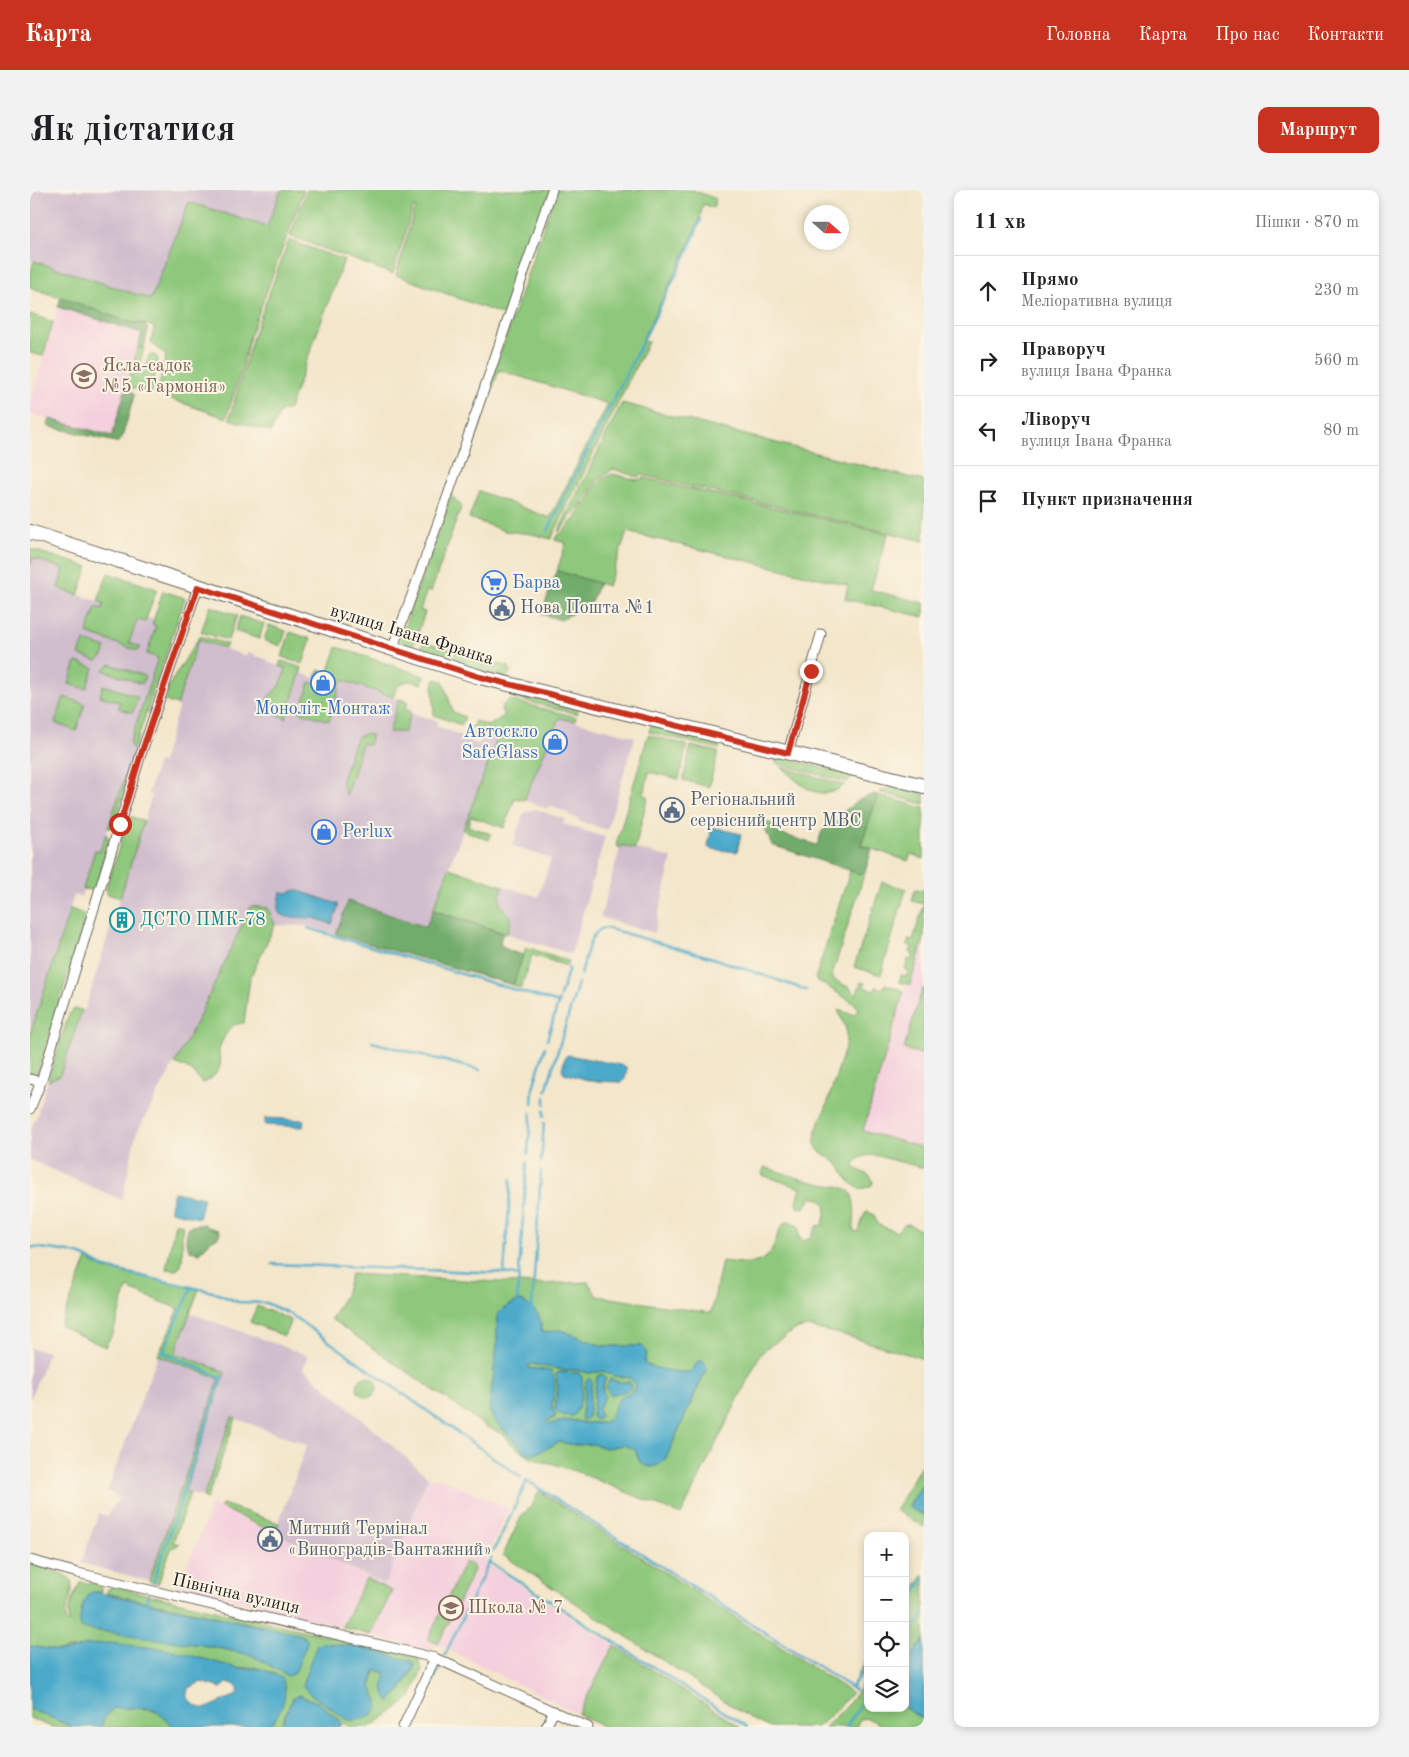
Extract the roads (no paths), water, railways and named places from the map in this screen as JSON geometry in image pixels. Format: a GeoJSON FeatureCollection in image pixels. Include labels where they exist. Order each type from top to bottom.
{"type":"FeatureCollection","features":[{"type":"Feature","properties":{"kind":"main road","name":"вулиця Івана Франка"},"geometry":{"type":"LineString","coordinates":[[30,532],[392,650],[511,685],[924,786]]}},
{"type":"Feature","properties":{"kind":"street"},"geometry":{"type":"LineString","coordinates":[[392,650],[448,495],[552,190]]}},
{"type":"Feature","properties":{"kind":"street"},"geometry":{"type":"LineString","coordinates":[[31,1106],[41,1082],[141,754],[198,587]]}},
{"type":"Feature","properties":{"kind":"street"},"geometry":{"type":"LineString","coordinates":[[788,753],[821,634]]}},
{"type":"Feature","properties":{"kind":"street"},"geometry":{"type":"LineString","coordinates":[[30,1079],[41,1082]]}},
{"type":"Feature","properties":{"kind":"street"},"geometry":{"type":"LineString","coordinates":[[30,1089],[31,1106]]}},
{"type":"Feature","properties":{"kind":"street","name":"Північна вулиця"},"geometry":{"type":"LineString","coordinates":[[30,1560],[78,1574],[436,1658],[588,1727]]}},
{"type":"Feature","properties":{"kind":"street"},"geometry":{"type":"LineString","coordinates":[[403,1727],[436,1658]]}},
{"type":"Feature","properties":{"kind":"street"},"geometry":{"type":"LineString","coordinates":[[546,1727],[554,1711]]}},
{"type":"Feature","properties":{"kind":"water"},"geometry":{"type":"Polygon","coordinates":[[[712,827],[741,834],[737,852],[708,847],[712,827]]]}},
{"type":"Feature","properties":{"kind":"water"},"geometry":{"type":"Polygon","coordinates":[[[296,890],[338,904],[332,924],[313,918],[288,917],[280,914],[278,910],[281,892],[288,893],[296,890]]]}},
{"type":"Feature","properties":{"kind":"water"},"geometry":{"type":"Polygon","coordinates":[[[568,1055],[625,1066],[627,1069],[625,1079],[621,1082],[591,1081],[564,1073],[562,1069],[565,1057],[568,1055]]]}},
{"type":"Feature","properties":{"kind":"water"},"geometry":{"type":"Polygon","coordinates":[[[265,1118],[304,1120],[303,1127],[265,1125],[265,1118]]]}},
{"type":"Feature","properties":{"kind":"water"},"geometry":{"type":"Polygon","coordinates":[[[174,1192],[204,1198],[199,1218],[171,1211],[170,1207],[174,1192]]]}},
{"type":"Feature","properties":{"kind":"water"},"geometry":{"type":"Polygon","coordinates":[[[517,1301],[521,1301],[535,1311],[540,1318],[541,1330],[544,1332],[561,1330],[602,1346],[642,1346],[647,1351],[644,1363],[660,1369],[687,1372],[692,1370],[698,1361],[705,1363],[707,1369],[665,1460],[655,1466],[647,1466],[639,1460],[635,1450],[624,1445],[606,1448],[593,1444],[576,1445],[559,1442],[535,1454],[527,1453],[522,1449],[494,1420],[489,1410],[497,1346],[497,1315],[517,1301]],[[531,1364],[528,1366],[529,1368],[551,1371],[555,1380],[552,1408],[556,1416],[547,1421],[549,1424],[570,1420],[585,1423],[603,1423],[610,1418],[618,1400],[632,1392],[635,1387],[630,1378],[614,1376],[603,1371],[589,1373],[531,1364]]]}},
{"type":"Feature","properties":{"kind":"water"},"geometry":{"type":"Polygon","coordinates":[[[559,1372],[579,1373],[582,1377],[580,1403],[573,1416],[562,1415],[555,1410],[558,1387],[556,1374],[559,1372]]]}},
{"type":"Feature","properties":{"kind":"water"},"geometry":{"type":"Polygon","coordinates":[[[602,1374],[605,1378],[602,1389],[605,1396],[598,1410],[601,1416],[596,1420],[592,1415],[596,1380],[602,1374]]]}},
{"type":"Feature","properties":{"kind":"water"},"geometry":{"type":"Polygon","coordinates":[[[589,1378],[592,1381],[588,1417],[581,1419],[586,1381],[589,1378]]]}},
{"type":"Feature","properties":{"kind":"water"},"geometry":{"type":"Polygon","coordinates":[[[610,1379],[619,1382],[630,1382],[631,1388],[627,1391],[610,1395],[606,1388],[610,1379]]]}},
{"type":"Feature","properties":{"kind":"water"},"geometry":{"type":"Polygon","coordinates":[[[924,1482],[924,1515],[911,1509],[909,1506],[924,1482]]]}},
{"type":"Feature","properties":{"kind":"water"},"geometry":{"type":"Polygon","coordinates":[[[96,1592],[298,1634],[307,1639],[307,1643],[295,1673],[288,1676],[252,1655],[202,1645],[81,1628],[80,1616],[82,1606],[89,1594],[96,1592]]]}},
{"type":"Feature","properties":{"kind":"water"},"geometry":{"type":"Polygon","coordinates":[[[924,1639],[924,1720],[909,1711],[909,1661],[924,1639]]]}},
{"type":"Feature","properties":{"kind":"water"},"geometry":{"type":"Polygon","coordinates":[[[109,1643],[171,1650],[237,1668],[262,1669],[282,1678],[285,1692],[283,1704],[269,1727],[174,1727],[157,1711],[150,1708],[114,1708],[105,1716],[101,1727],[73,1727],[30,1709],[30,1646],[67,1651],[87,1645],[109,1643]],[[202,1682],[188,1688],[187,1696],[201,1708],[207,1708],[237,1695],[239,1688],[232,1683],[227,1683],[221,1688],[202,1682]]]}},
{"type":"Feature","properties":{"kind":"water"},"geometry":{"type":"Polygon","coordinates":[[[322,1643],[356,1646],[412,1661],[415,1666],[401,1690],[390,1702],[384,1692],[386,1673],[375,1670],[371,1687],[378,1701],[378,1708],[364,1718],[350,1720],[309,1693],[303,1686],[317,1645],[322,1643]]]}},
{"type":"Feature","properties":{"kind":"water"},"geometry":{"type":"Polygon","coordinates":[[[299,1695],[319,1703],[342,1725],[340,1727],[283,1727],[282,1723],[293,1697],[299,1695]]]}},
{"type":"Feature","properties":{"kind":"waterway"},"geometry":{"type":"LineString","coordinates":[[547,532],[688,251],[701,219]]}},
{"type":"Feature","properties":{"kind":"waterway"},"geometry":{"type":"LineString","coordinates":[[308,928],[559,1003]]}},
{"type":"Feature","properties":{"kind":"waterway"},"geometry":{"type":"LineString","coordinates":[[581,975],[586,954],[595,933],[600,929],[606,928],[713,958],[806,990]]}},
{"type":"Feature","properties":{"kind":"waterway"},"geometry":{"type":"LineString","coordinates":[[560,996],[569,968]]}},
{"type":"Feature","properties":{"kind":"waterway"},"geometry":{"type":"LineString","coordinates":[[546,1091],[578,983]]}},
{"type":"Feature","properties":{"kind":"waterway"},"geometry":{"type":"LineString","coordinates":[[547,1040],[559,1000]]}},
{"type":"Feature","properties":{"kind":"waterway"},"geometry":{"type":"LineString","coordinates":[[372,1042],[480,1070]]}},
{"type":"Feature","properties":{"kind":"waterway"},"geometry":{"type":"LineString","coordinates":[[532,1104],[533,1088],[545,1047]]}},
{"type":"Feature","properties":{"kind":"waterway"},"geometry":{"type":"LineString","coordinates":[[545,1097],[545,1104]]}},
{"type":"Feature","properties":{"kind":"waterway"},"geometry":{"type":"LineString","coordinates":[[544,1110],[544,1117]]}},
{"type":"Feature","properties":{"kind":"waterway"},"geometry":{"type":"LineString","coordinates":[[528,1154],[531,1112]]}},
{"type":"Feature","properties":{"kind":"waterway"},"geometry":{"type":"LineString","coordinates":[[541,1162],[544,1123]]}},
{"type":"Feature","properties":{"kind":"waterway"},"geometry":{"type":"LineString","coordinates":[[517,1301],[527,1163]]}},
{"type":"Feature","properties":{"kind":"waterway"},"geometry":{"type":"LineString","coordinates":[[532,1308],[541,1171]]}},
{"type":"Feature","properties":{"kind":"waterway"},"geometry":{"type":"LineString","coordinates":[[504,1273],[511,1179]]}},
{"type":"Feature","properties":{"kind":"waterway"},"geometry":{"type":"LineString","coordinates":[[30,1247],[75,1253],[106,1268],[213,1292],[238,1302],[266,1303],[290,1314],[521,1477]]}},
{"type":"Feature","properties":{"kind":"waterway"},"geometry":{"type":"LineString","coordinates":[[272,1264],[504,1273],[519,1276]]}},
{"type":"Feature","properties":{"kind":"waterway"},"geometry":{"type":"LineString","coordinates":[[153,1583],[222,1378],[163,1352],[192,1287]]}},
{"type":"Feature","properties":{"kind":"waterway"},"geometry":{"type":"LineString","coordinates":[[526,1480],[855,1690]]}},
{"type":"Feature","properties":{"kind":"waterway"},"geometry":{"type":"LineString","coordinates":[[493,1552],[527,1481]]}},
{"type":"Feature","properties":{"kind":"waterway"},"geometry":{"type":"LineString","coordinates":[[445,1655],[491,1558]]}},
{"type":"Feature","properties":{"kind":"waterway"},"geometry":{"type":"LineString","coordinates":[[489,1562],[747,1727]]}},
{"type":"Feature","properties":{"kind":"waterway"},"geometry":{"type":"LineString","coordinates":[[909,1600],[924,1579]]}},
{"type":"Feature","properties":{"kind":"waterway"},"geometry":{"type":"LineString","coordinates":[[146,1601],[149,1594]]}},
{"type":"Feature","properties":{"kind":"waterway"},"geometry":{"type":"LineString","coordinates":[[909,1634],[924,1613]]}},
{"type":"Feature","properties":{"kind":"waterway"},"geometry":{"type":"LineString","coordinates":[[412,1727],[441,1665]]}},
{"type":"Feature","properties":{"kind":"waterway"},"geometry":{"type":"LineString","coordinates":[[851,1688],[865,1667]]}},
{"type":"Feature","properties":{"kind":"waterway"},"geometry":{"type":"LineString","coordinates":[[846,1727],[864,1699]]}},
{"type":"Feature","properties":{"kind":"place","name":"Ясла-садок №5 «Гармонія»"},"geometry":{"type":"Point","coordinates":[84,376]}},
{"type":"Feature","properties":{"kind":"place","name":"Барва"},"geometry":{"type":"Point","coordinates":[494,583]}},
{"type":"Feature","properties":{"kind":"place","name":"Нова Пошта №1"},"geometry":{"type":"Point","coordinates":[502,608]}},
{"type":"Feature","properties":{"kind":"place","name":"Моноліт-Монтаж"},"geometry":{"type":"Point","coordinates":[323,683]}},
{"type":"Feature","properties":{"kind":"place","name":"Автоскло SafeGlass"},"geometry":{"type":"Point","coordinates":[555,742]}},
{"type":"Feature","properties":{"kind":"place","name":"Регіональний сервісний центр МВС"},"geometry":{"type":"Point","coordinates":[672,810]}},
{"type":"Feature","properties":{"kind":"place","name":"Perlux"},"geometry":{"type":"Point","coordinates":[324,832]}},
{"type":"Feature","properties":{"kind":"place","name":"ДСТО ПМК-78"},"geometry":{"type":"Point","coordinates":[122,920]}},
{"type":"Feature","properties":{"kind":"place","name":"Митний Термінал «Виноградів-Вантажний»"},"geometry":{"type":"Point","coordinates":[270,1539]}},
{"type":"Feature","properties":{"kind":"place","name":"Школа № 7"},"geometry":{"type":"Point","coordinates":[451,1608]}}]}
